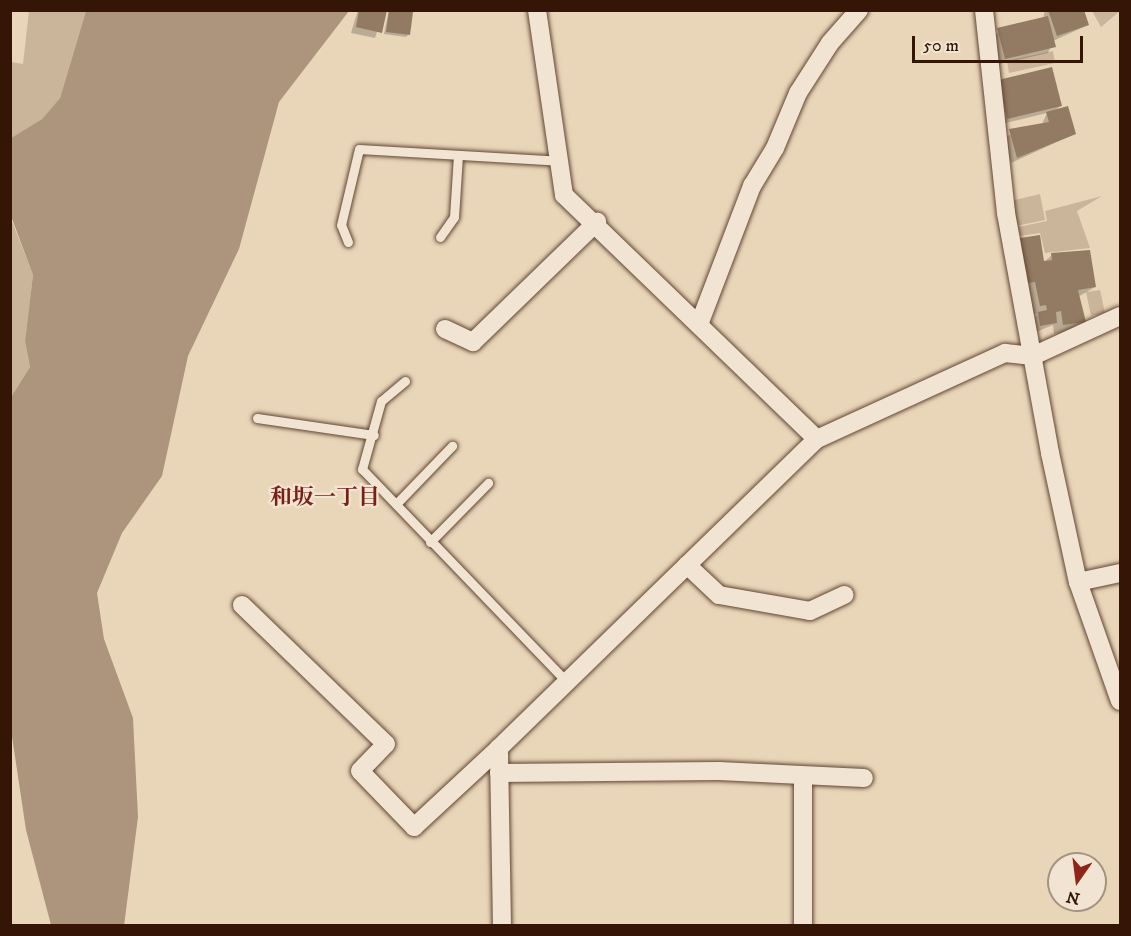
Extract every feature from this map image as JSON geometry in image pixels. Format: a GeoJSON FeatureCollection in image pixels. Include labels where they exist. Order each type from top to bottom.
{"type":"FeatureCollection","features":[{"type":"Feature","properties":{"kind":"street"},"geometry":{"type":"LineString","coordinates":[[700,322],[752,186],[798,93],[830,43],[859,10]]}},
{"type":"Feature","properties":{"kind":"street"},"geometry":{"type":"LineString","coordinates":[[984,10],[1006,213],[1032,356],[1078,582],[1120,701]]}},
{"type":"Feature","properties":{"kind":"street"},"geometry":{"type":"LineString","coordinates":[[536,11],[564,195],[597,222],[817,439]]}},
{"type":"Feature","properties":{"kind":"street"},"geometry":{"type":"LineString","coordinates":[[445,329],[473,342],[597,222]]}},
{"type":"Feature","properties":{"kind":"street"},"geometry":{"type":"LineString","coordinates":[[242,605],[386,744],[360,771],[414,827],[499,748],[817,439],[1005,353],[1032,356],[1120,316]]}},
{"type":"Feature","properties":{"kind":"street"},"geometry":{"type":"LineString","coordinates":[[687,565],[718,595],[810,611],[844,595]]}},
{"type":"Feature","properties":{"kind":"street"},"geometry":{"type":"LineString","coordinates":[[1078,582],[1120,573]]}},
{"type":"Feature","properties":{"kind":"street"},"geometry":{"type":"LineString","coordinates":[[499,748],[502,926]]}},
{"type":"Feature","properties":{"kind":"street"},"geometry":{"type":"LineString","coordinates":[[499,772],[719,771],[864,778]]}},
{"type":"Feature","properties":{"kind":"street"},"geometry":{"type":"LineString","coordinates":[[803,776],[803,926]]}},
{"type":"Feature","properties":{"kind":"lane"},"geometry":{"type":"LineString","coordinates":[[348,242],[341,225],[359,149],[559,161]]}},
{"type":"Feature","properties":{"kind":"lane"},"geometry":{"type":"LineString","coordinates":[[440,237],[454,218],[458,155]]}},
{"type":"Feature","properties":{"kind":"lane"},"geometry":{"type":"LineString","coordinates":[[405,381],[381,400],[374,435],[362,469],[567,682]]}},
{"type":"Feature","properties":{"kind":"lane"},"geometry":{"type":"LineString","coordinates":[[257,418],[374,435]]}},
{"type":"Feature","properties":{"kind":"lane"},"geometry":{"type":"LineString","coordinates":[[396,504],[452,446]]}},
{"type":"Feature","properties":{"kind":"lane"},"geometry":{"type":"LineString","coordinates":[[430,542],[488,483]]}},
{"type":"Feature","properties":{"kind":"shaded area"},"geometry":{"type":"Polygon","coordinates":[[[29,11],[86,11],[60,98],[42,119],[11,138],[11,62],[23,64],[29,11]]]}},
{"type":"Feature","properties":{"kind":"shaded area"},"geometry":{"type":"Polygon","coordinates":[[[86,11],[349,11],[279,102],[239,249],[188,356],[162,476],[122,533],[97,593],[104,639],[133,718],[138,817],[124,926],[51,925],[26,830],[10,723],[11,397],[30,367],[25,341],[33,275],[11,216],[11,138],[42,119],[60,98],[86,11]]]}},
{"type":"Feature","properties":{"kind":"shaded area"},"geometry":{"type":"Polygon","coordinates":[[[1092,11],[1120,11],[1101,27],[1092,11]]]}},
{"type":"Feature","properties":{"kind":"shaded area"},"geometry":{"type":"Polygon","coordinates":[[[1053,51],[1055,63],[1009,73],[1007,61],[1053,51]]]}},
{"type":"Feature","properties":{"kind":"shaded area"},"geometry":{"type":"Polygon","coordinates":[[[1040,194],[1045,220],[1016,226],[1011,201],[1040,194]]]}},
{"type":"Feature","properties":{"kind":"shaded area"},"geometry":{"type":"Polygon","coordinates":[[[1102,196],[1077,211],[1090,248],[1045,253],[1040,233],[1020,236],[1018,227],[1047,221],[1045,211],[1102,196]]]}},
{"type":"Feature","properties":{"kind":"shaded area"},"geometry":{"type":"Polygon","coordinates":[[[10,216],[33,275],[25,341],[30,367],[11,397],[10,216]]]}},
{"type":"Feature","properties":{"kind":"shaded area"},"geometry":{"type":"Polygon","coordinates":[[[1100,290],[1105,313],[1091,316],[1086,292],[1100,290]]]}},
{"type":"Feature","properties":{"kind":"building"},"geometry":{"type":"Polygon","coordinates":[[[359,10],[387,10],[382,33],[356,27],[359,10]]]}},
{"type":"Feature","properties":{"kind":"building"},"geometry":{"type":"Polygon","coordinates":[[[389,10],[413,12],[410,35],[386,32],[389,10]]]}},
{"type":"Feature","properties":{"kind":"building"},"geometry":{"type":"Polygon","coordinates":[[[1048,10],[1084,10],[1089,25],[1057,36],[1048,10]]]}},
{"type":"Feature","properties":{"kind":"building"},"geometry":{"type":"Polygon","coordinates":[[[1048,16],[1056,47],[1005,59],[997,28],[1048,16]]]}},
{"type":"Feature","properties":{"kind":"building"},"geometry":{"type":"Polygon","coordinates":[[[1052,67],[1062,106],[1007,119],[998,80],[1052,67]]]}},
{"type":"Feature","properties":{"kind":"building"},"geometry":{"type":"Polygon","coordinates":[[[1068,106],[1076,134],[1017,158],[1009,129],[1049,122],[1046,112],[1068,106]]]}},
{"type":"Feature","properties":{"kind":"building"},"geometry":{"type":"Polygon","coordinates":[[[1040,235],[1044,261],[1052,260],[1051,253],[1090,250],[1096,287],[1078,290],[1086,322],[1063,325],[1061,311],[1056,312],[1057,323],[1040,326],[1038,312],[1047,310],[1046,305],[1040,306],[1035,282],[1027,283],[1020,238],[1040,235]]]}},
{"type":"Feature","properties":{"kind":"district","name":"和坂一丁目"},"geometry":{"type":"Point","coordinates":[325,498]}}]}
